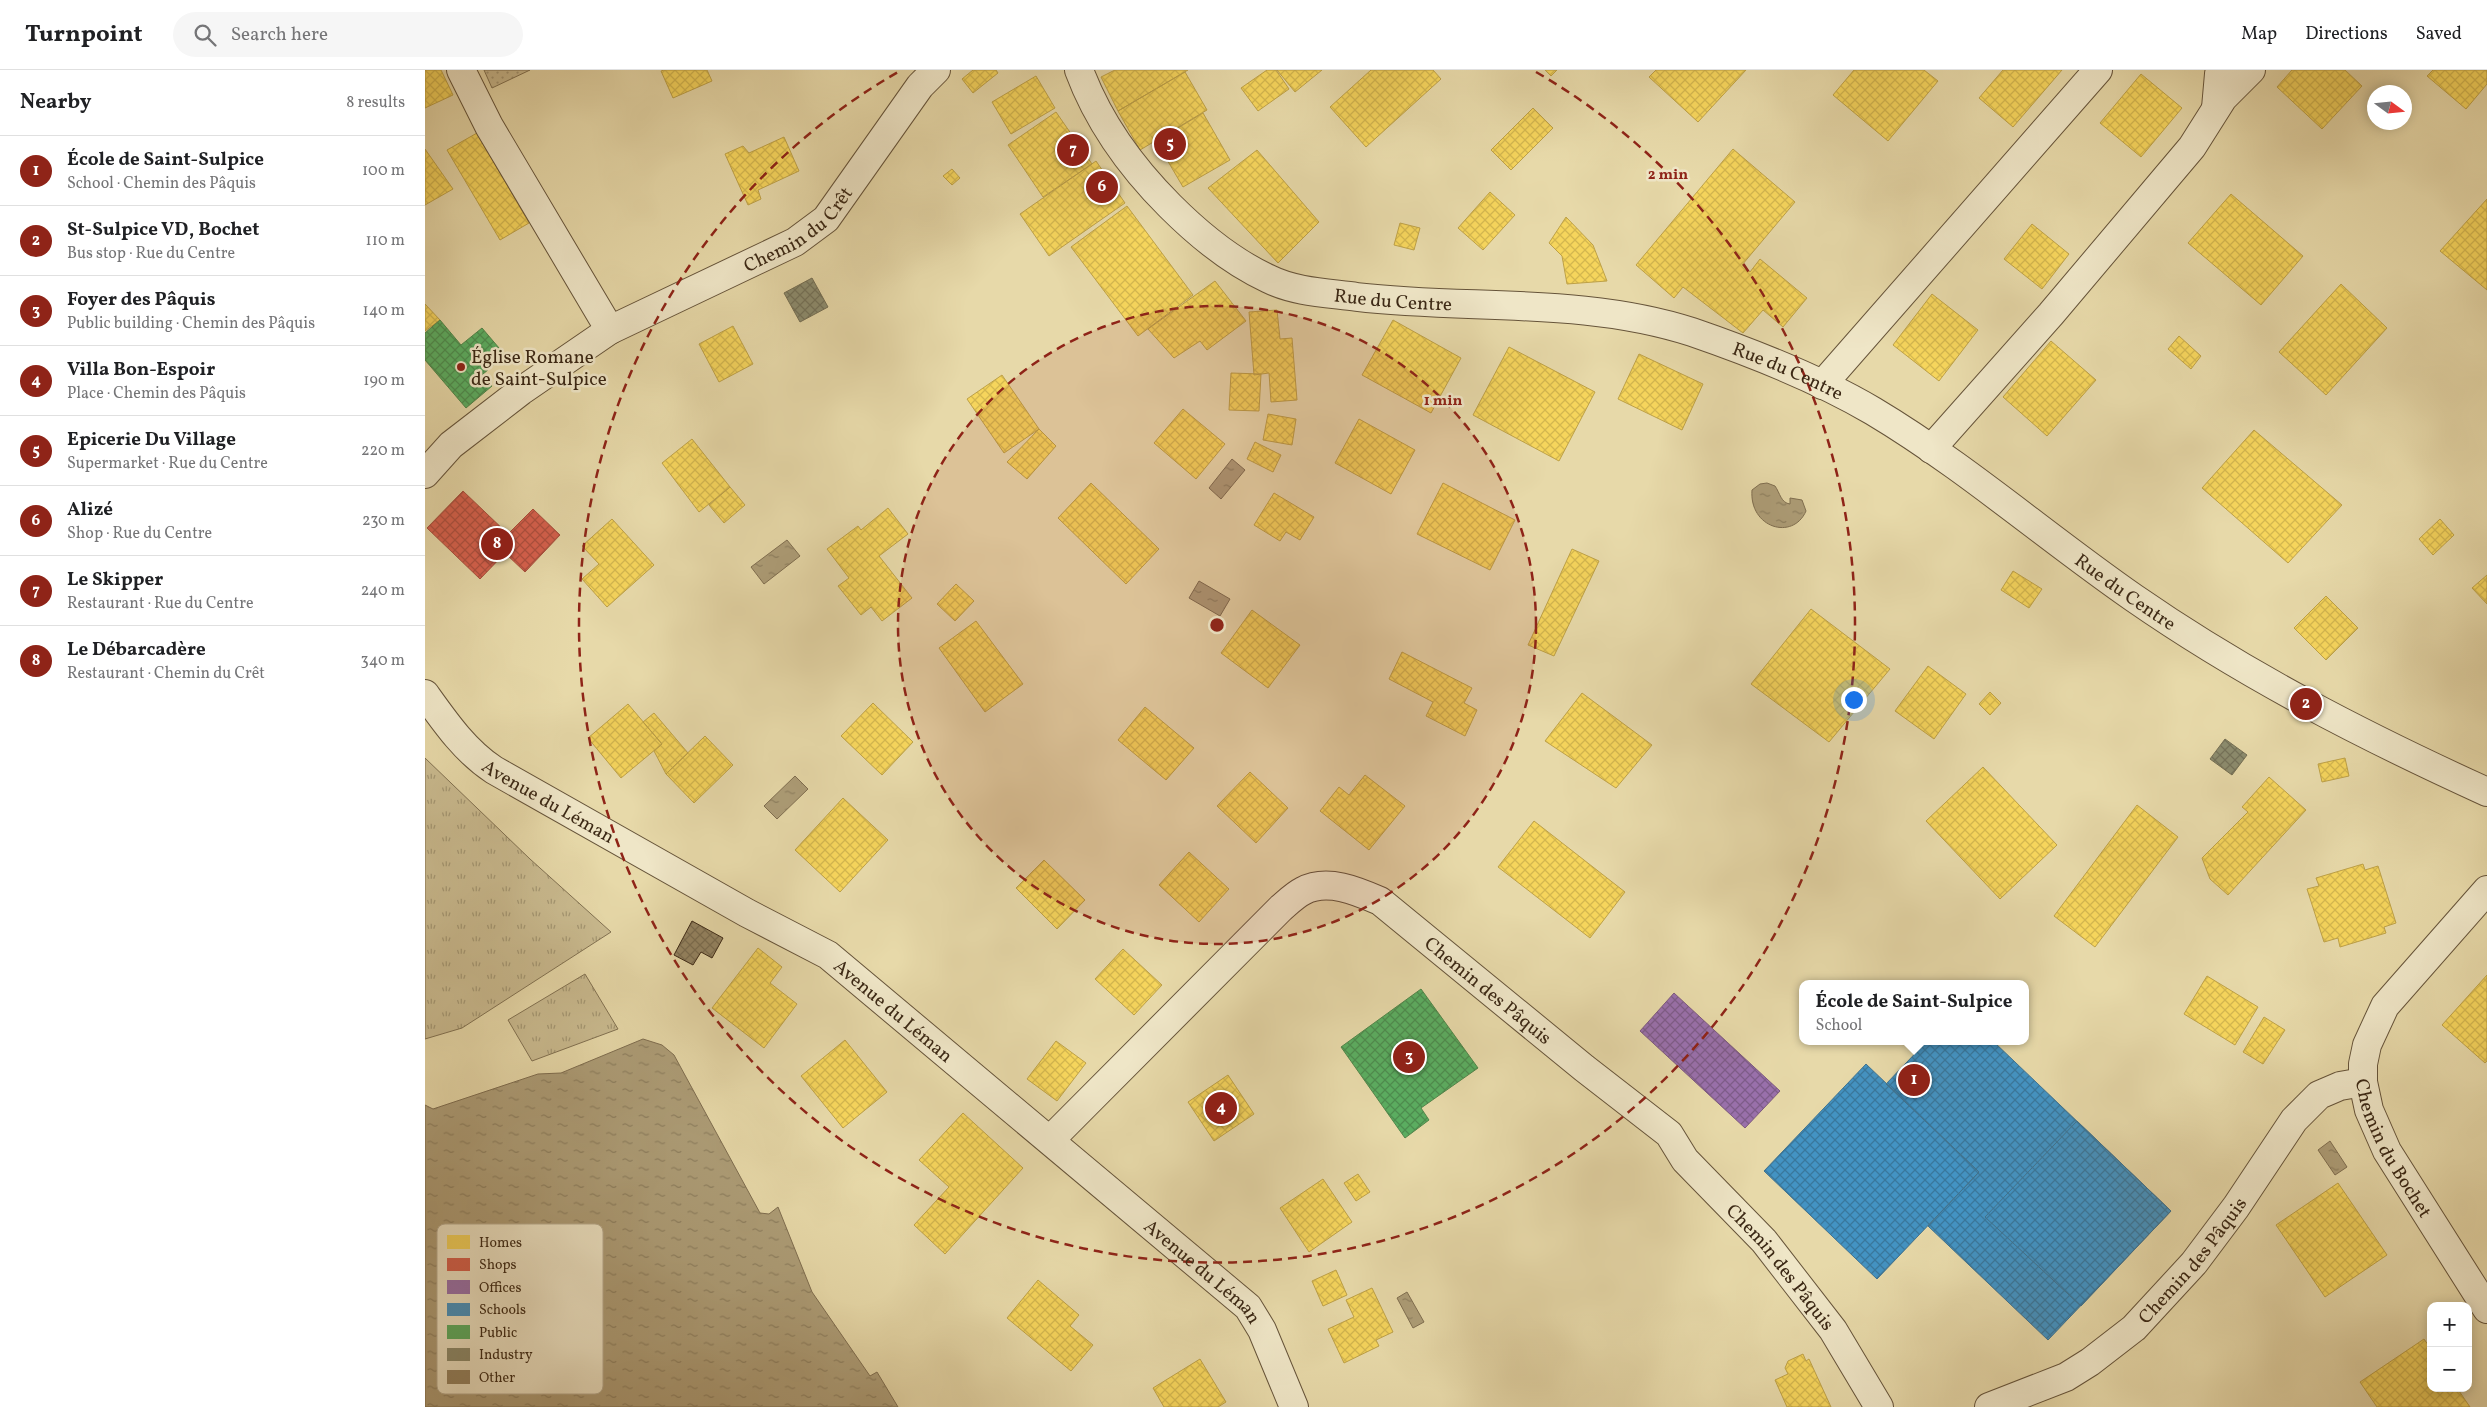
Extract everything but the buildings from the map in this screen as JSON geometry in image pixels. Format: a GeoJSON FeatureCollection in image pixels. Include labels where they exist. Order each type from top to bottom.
{"type":"FeatureCollection","features":[{"type":"Feature","properties":{"kind":"street"},"geometry":{"type":"LineString","coordinates":[[461,70],[489,126],[610,330]]}},
{"type":"Feature","properties":{"kind":"street","name":"Chemin du Crêt"},"geometry":{"type":"LineString","coordinates":[[425,474],[451,446],[521,391],[610,330],[795,242],[826,219],[920,86],[936,70]]}},
{"type":"Feature","properties":{"kind":"street","name":"Rue du Centre"},"geometry":{"type":"LineString","coordinates":[[1079,70],[1097,107],[1124,152],[1149,185],[1206,239],[1238,262],[1271,281],[1293,288],[1381,300],[1562,308],[1630,317],[1685,330],[1730,345],[1822,385],[1871,410],[1931,450],[2133,597],[2247,672],[2361,733],[2487,792]]}},
{"type":"Feature","properties":{"kind":"street"},"geometry":{"type":"LineString","coordinates":[[1822,385],[2098,70]]}},
{"type":"Feature","properties":{"kind":"street"},"geometry":{"type":"LineString","coordinates":[[2217,108],[2219,74],[2222,70]]}},
{"type":"Feature","properties":{"kind":"street"},"geometry":{"type":"LineString","coordinates":[[1931,450],[2051,314],[2192,147],[2223,98],[2251,70]]}},
{"type":"Feature","properties":{"kind":"street","name":"Avenue du Léman"},"geometry":{"type":"LineString","coordinates":[[425,694],[449,728],[481,762],[747,913],[828,955],[1248,1307],[1262,1330],[1294,1407]]}},
{"type":"Feature","properties":{"kind":"street","name":"Chemin des Pâquis"},"geometry":{"type":"LineString","coordinates":[[1050,1140],[1281,908],[1304,890],[1331,885],[1358,891],[1379,901],[1584,1068],[1669,1134],[1685,1160],[1764,1241],[1828,1323],[1879,1407]]}},
{"type":"Feature","properties":{"kind":"street","name":"Chemin du Bochet"},"geometry":{"type":"LineString","coordinates":[[2487,890],[2385,1006],[2367,1045],[2363,1064],[2363,1082],[2369,1110],[2387,1151],[2487,1309]]}},
{"type":"Feature","properties":{"kind":"street","name":"Chemin des Pâquis"},"geometry":{"type":"LineString","coordinates":[[1989,1407],[2066,1377],[2135,1328],[2194,1263],[2236,1207],[2294,1120],[2319,1095],[2340,1086],[2363,1082]]}},
{"type":"Feature","properties":{"kind":"green space"},"geometry":{"type":"Polygon","coordinates":[[[484,70],[530,70],[492,88],[484,70]]]}},
{"type":"Feature","properties":{"kind":"green space"},"geometry":{"type":"Polygon","coordinates":[[[425,758],[530,859],[611,932],[462,1028],[425,1039],[425,758]]]}},
{"type":"Feature","properties":{"kind":"green space"},"geometry":{"type":"Polygon","coordinates":[[[585,974],[618,1029],[532,1061],[508,1020],[585,974]]]}},
{"type":"Feature","properties":{"kind":"water"},"geometry":{"type":"Polygon","coordinates":[[[1232,459],[1245,470],[1221,499],[1209,488],[1232,459]]]}},
{"type":"Feature","properties":{"kind":"water"},"geometry":{"type":"Polygon","coordinates":[[[1767,483],[1775,486],[1783,500],[1787,503],[1790,504],[1790,498],[1802,500],[1806,511],[1800,520],[1792,526],[1782,528],[1773,526],[1757,514],[1753,503],[1752,490],[1760,484],[1767,483]]]}},
{"type":"Feature","properties":{"kind":"water"},"geometry":{"type":"Polygon","coordinates":[[[787,540],[800,556],[764,584],[751,567],[787,540]]]}},
{"type":"Feature","properties":{"kind":"water"},"geometry":{"type":"Polygon","coordinates":[[[1199,581],[1230,599],[1220,616],[1189,598],[1199,581]]]}},
{"type":"Feature","properties":{"kind":"water"},"geometry":{"type":"Polygon","coordinates":[[[795,776],[808,789],[777,819],[764,806],[795,776]]]}},
{"type":"Feature","properties":{"kind":"water"},"geometry":{"type":"Polygon","coordinates":[[[643,1039],[662,1045],[674,1055],[760,1213],[769,1214],[778,1207],[812,1292],[870,1376],[877,1372],[898,1407],[425,1407],[425,1105],[433,1109],[538,1074],[561,1073],[643,1039]]]}},
{"type":"Feature","properties":{"kind":"water"},"geometry":{"type":"Polygon","coordinates":[[[2330,1141],[2347,1167],[2335,1175],[2318,1150],[2330,1141]]]}},
{"type":"Feature","properties":{"kind":"water"},"geometry":{"type":"Polygon","coordinates":[[[1407,1292],[1424,1322],[1413,1328],[1397,1298],[1407,1292]]]}},
{"type":"Feature","properties":{"kind":"place","name":"Epicerie Du Village"},"geometry":{"type":"Point","coordinates":[1170,144]}},
{"type":"Feature","properties":{"kind":"place","name":"Le Skipper"},"geometry":{"type":"Point","coordinates":[1073,150]}},
{"type":"Feature","properties":{"kind":"place","name":"Alizé"},"geometry":{"type":"Point","coordinates":[1102,187]}},
{"type":"Feature","properties":{"kind":"place","name":"Église Romane de Saint-Sulpice"},"geometry":{"type":"Point","coordinates":[461,367]}},
{"type":"Feature","properties":{"kind":"place","name":"Le Débarcadère"},"geometry":{"type":"Point","coordinates":[497,544]}},
{"type":"Feature","properties":{"kind":"place","name":"St-Sulpice VD, Bochet"},"geometry":{"type":"Point","coordinates":[2306,704]}},
{"type":"Feature","properties":{"kind":"place","name":"Foyer des Pâquis"},"geometry":{"type":"Point","coordinates":[1409,1057]}},
{"type":"Feature","properties":{"kind":"place","name":"École de Saint-Sulpice"},"geometry":{"type":"Point","coordinates":[1914,1080]}},
{"type":"Feature","properties":{"kind":"place","name":"Villa Bon-Espoir"},"geometry":{"type":"Point","coordinates":[1221,1108]}}]}
